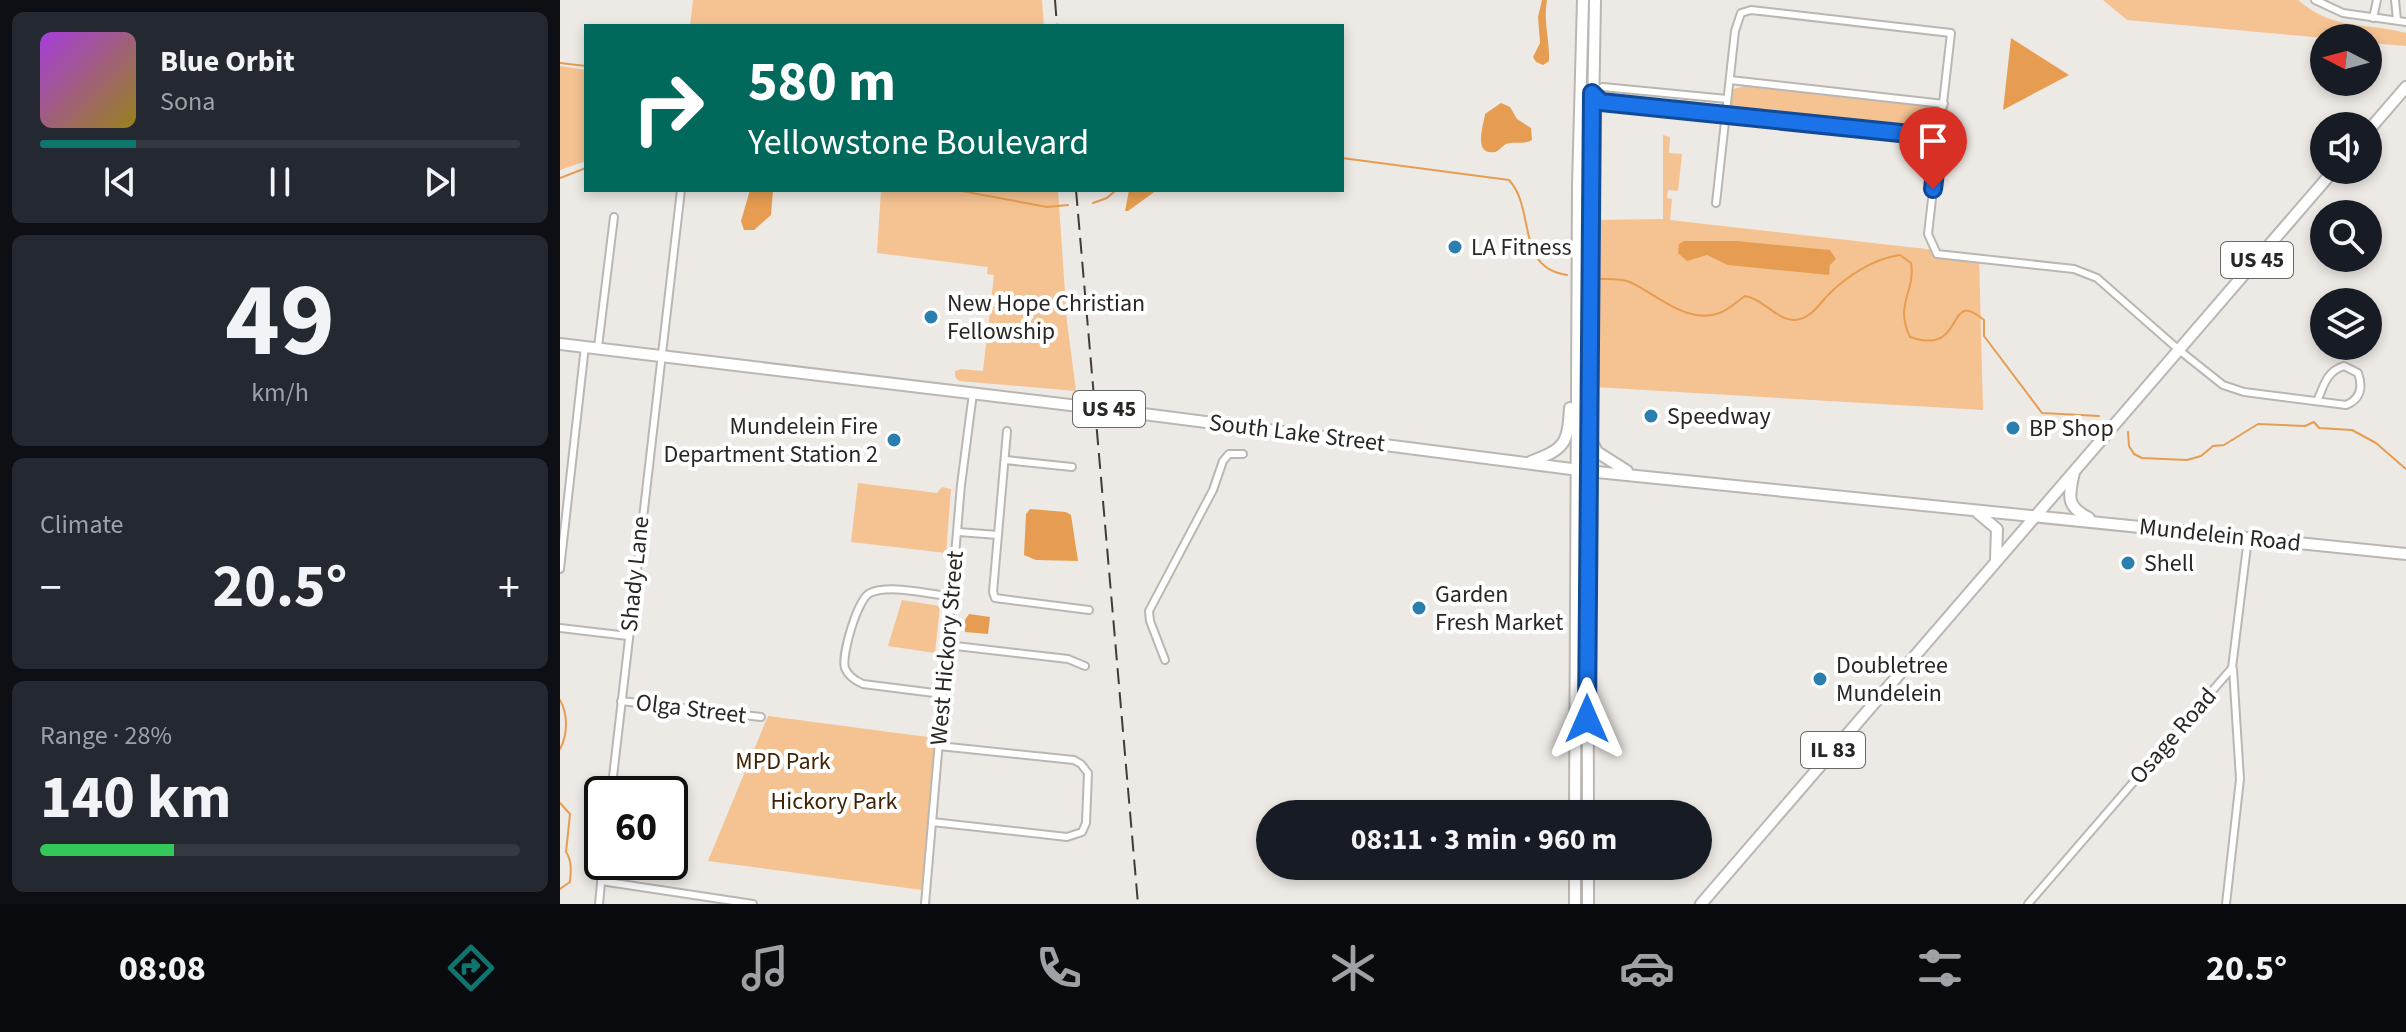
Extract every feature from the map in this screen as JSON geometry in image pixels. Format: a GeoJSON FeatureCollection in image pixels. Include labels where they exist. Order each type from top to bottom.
{"type":"FeatureCollection","features":[{"type":"Feature","properties":{"kind":"main road"},"geometry":{"type":"LineString","coordinates":[[1583,0],[1576,379],[1582,470],[1588,800]]}},
{"type":"Feature","properties":{"kind":"main road"},"geometry":{"type":"LineString","coordinates":[[1575,800],[1582,470],[1588,431],[1595,0]]}},
{"type":"Feature","properties":{"kind":"main road"},"geometry":{"type":"LineString","coordinates":[[2382,115],[2406,87]]}},
{"type":"Feature","properties":{"kind":"main road","name":"US 45"},"geometry":{"type":"LineString","coordinates":[[2034,516],[2322,184]]}},
{"type":"Feature","properties":{"kind":"main road","name":"South Lake Street"},"geometry":{"type":"LineString","coordinates":[[560,344],[1582,470],[2034,516]]}},
{"type":"Feature","properties":{"kind":"main road"},"geometry":{"type":"LineString","coordinates":[[1527,463],[1557,451],[1565,441],[1576,379]]}},
{"type":"Feature","properties":{"kind":"main road"},"geometry":{"type":"LineString","coordinates":[[1588,431],[1597,452],[1606,460],[1644,477]]}},
{"type":"Feature","properties":{"kind":"main road"},"geometry":{"type":"LineString","coordinates":[[2075,470],[2069,497],[2072,506],[2098,522]]}},
{"type":"Feature","properties":{"kind":"main road"},"geometry":{"type":"LineString","coordinates":[[1974,510],[1997,529],[1995,561]]}},
{"type":"Feature","properties":{"kind":"main road","name":"Mundelein Road"},"geometry":{"type":"LineString","coordinates":[[2034,516],[2406,554]]}},
{"type":"Feature","properties":{"kind":"main road","name":"IL 83"},"geometry":{"type":"LineString","coordinates":[[1701,904],[2034,516]]}},
{"type":"Feature","properties":{"kind":"main road"},"geometry":{"type":"LineString","coordinates":[[1575,880],[1575,904]]}},
{"type":"Feature","properties":{"kind":"main road"},"geometry":{"type":"LineString","coordinates":[[1588,880],[1588,904]]}},
{"type":"Feature","properties":{"kind":"street"},"geometry":{"type":"LineString","coordinates":[[2315,0],[2343,13],[2406,22]]}},
{"type":"Feature","properties":{"kind":"street"},"geometry":{"type":"LineString","coordinates":[[2373,18],[2377,0]]}},
{"type":"Feature","properties":{"kind":"street"},"geometry":{"type":"LineString","coordinates":[[2395,0],[2397,20]]}},
{"type":"Feature","properties":{"kind":"street"},"geometry":{"type":"LineString","coordinates":[[1716,203],[1735,31],[1741,13],[1751,10],[1951,33],[1928,234],[1937,254],[2086,272],[2097,278],[2179,350],[2232,389],[2318,399],[2335,405],[2351,403],[2361,389],[2358,373],[2344,366],[2335,369],[2328,375],[2318,399]]}},
{"type":"Feature","properties":{"kind":"street"},"geometry":{"type":"LineString","coordinates":[[1730,80],[1944,104]]}},
{"type":"Feature","properties":{"kind":"street"},"geometry":{"type":"LineString","coordinates":[[1727,99],[1603,87],[1592,93],[1601,102],[1939,137]]}},
{"type":"Feature","properties":{"kind":"street","name":"Shady Lane"},"geometry":{"type":"LineString","coordinates":[[613,776],[681,192]]}},
{"type":"Feature","properties":{"kind":"street"},"geometry":{"type":"LineString","coordinates":[[598,347],[614,217]]}},
{"type":"Feature","properties":{"kind":"street"},"geometry":{"type":"LineString","coordinates":[[560,569],[585,346]]}},
{"type":"Feature","properties":{"kind":"street","name":"West Hickory Street"},"geometry":{"type":"LineString","coordinates":[[925,904],[965,441],[973,393]]}},
{"type":"Feature","properties":{"kind":"street"},"geometry":{"type":"LineString","coordinates":[[1007,431],[993,592],[995,598],[1089,610]]}},
{"type":"Feature","properties":{"kind":"street"},"geometry":{"type":"LineString","coordinates":[[1165,660],[1149,611],[1213,490],[1223,461],[1229,454],[1243,454]]}},
{"type":"Feature","properties":{"kind":"street"},"geometry":{"type":"LineString","coordinates":[[1005,460],[1072,467]]}},
{"type":"Feature","properties":{"kind":"street"},"geometry":{"type":"LineString","coordinates":[[958,532],[998,535]]}},
{"type":"Feature","properties":{"kind":"street","name":"Osage Road"},"geometry":{"type":"LineString","coordinates":[[2028,904],[2232,668],[2248,538]]}},
{"type":"Feature","properties":{"kind":"street"},"geometry":{"type":"LineString","coordinates":[[942,694],[855,681],[845,668],[845,657],[855,618],[865,596],[871,592],[889,590],[952,597]]}},
{"type":"Feature","properties":{"kind":"street"},"geometry":{"type":"LineString","coordinates":[[560,628],[628,636]]}},
{"type":"Feature","properties":{"kind":"street"},"geometry":{"type":"LineString","coordinates":[[947,645],[1068,659],[1085,666]]}},
{"type":"Feature","properties":{"kind":"street"},"geometry":{"type":"LineString","coordinates":[[2226,904],[2240,779],[2232,668]]}},
{"type":"Feature","properties":{"kind":"street","name":"Olga Street"},"geometry":{"type":"LineString","coordinates":[[621,701],[761,717]]}},
{"type":"Feature","properties":{"kind":"street"},"geometry":{"type":"LineString","coordinates":[[932,822],[1067,837],[1082,832],[1086,823],[1088,773],[1074,760],[939,746]]}},
{"type":"Feature","properties":{"kind":"street"},"geometry":{"type":"LineString","coordinates":[[599,904],[601,881],[753,904]]}},
{"type":"Feature","properties":{"kind":"green space"},"geometry":{"type":"Polygon","coordinates":[[[693,0],[1042,0],[1044,24],[690,24],[693,0]]]}},
{"type":"Feature","properties":{"kind":"green space"},"geometry":{"type":"Polygon","coordinates":[[[2103,0],[2298,0],[2324,17],[2350,24],[2310,24],[2310,37],[2127,20],[2103,0]]]}},
{"type":"Feature","properties":{"kind":"green space"},"geometry":{"type":"Polygon","coordinates":[[[2382,29],[2406,33],[2406,46],[2382,44],[2382,29]]]}},
{"type":"Feature","properties":{"kind":"green space"},"geometry":{"type":"Polygon","coordinates":[[[560,66],[584,70],[584,162],[560,170],[560,66]]]}},
{"type":"Feature","properties":{"kind":"green space"},"geometry":{"type":"Polygon","coordinates":[[[1749,85],[1919,103],[1938,111],[1934,131],[1924,133],[1738,112],[1731,107],[1733,89],[1749,85]]]}},
{"type":"Feature","properties":{"kind":"green space"},"geometry":{"type":"Polygon","coordinates":[[[1674,99],[1720,105],[1719,111],[1674,105],[1674,99]]]}},
{"type":"Feature","properties":{"kind":"green space"},"geometry":{"type":"Polygon","coordinates":[[[1663,135],[1670,137],[1669,153],[1682,154],[1678,191],[1668,190],[1667,198],[1672,199],[1670,220],[1979,255],[1983,410],[1594,387],[1595,220],[1663,219],[1663,135]]]}},
{"type":"Feature","properties":{"kind":"green space"},"geometry":{"type":"Polygon","coordinates":[[[881,192],[1058,192],[1067,322],[1076,391],[959,381],[955,371],[983,371],[994,275],[987,274],[988,267],[877,253],[881,192]]]}},
{"type":"Feature","properties":{"kind":"green space"},"geometry":{"type":"Polygon","coordinates":[[[858,483],[937,493],[942,487],[951,489],[946,553],[851,542],[858,483]]]}},
{"type":"Feature","properties":{"kind":"green space"},"geometry":{"type":"Polygon","coordinates":[[[902,600],[940,606],[935,653],[888,646],[902,600]]]}},
{"type":"Feature","properties":{"kind":"green space","name":"Hickory Park"},"geometry":{"type":"Polygon","coordinates":[[[768,716],[935,738],[922,890],[708,861],[768,716]]]}},
{"type":"Feature","properties":{"kind":"shaded area"},"geometry":{"type":"Polygon","coordinates":[[[1542,0],[1547,0],[1549,53],[1549,61],[1543,65],[1533,57],[1540,43],[1538,17],[1542,0]]]}},
{"type":"Feature","properties":{"kind":"shaded area"},"geometry":{"type":"Polygon","coordinates":[[[2011,38],[2069,75],[2003,110],[2011,38]]]}},
{"type":"Feature","properties":{"kind":"shaded area"},"geometry":{"type":"Polygon","coordinates":[[[1501,103],[1510,107],[1517,119],[1531,128],[1532,140],[1506,144],[1488,152],[1481,144],[1485,114],[1501,103]]]}},
{"type":"Feature","properties":{"kind":"shaded area"},"geometry":{"type":"Polygon","coordinates":[[[749,192],[773,192],[771,215],[754,230],[744,230],[741,221],[749,192]]]}},
{"type":"Feature","properties":{"kind":"shaded area"},"geometry":{"type":"Polygon","coordinates":[[[1129,192],[1154,192],[1128,211],[1125,211],[1129,192]]]}},
{"type":"Feature","properties":{"kind":"shaded area"},"geometry":{"type":"Polygon","coordinates":[[[1684,241],[1736,241],[1830,250],[1836,259],[1830,265],[1829,275],[1728,265],[1707,255],[1687,261],[1678,253],[1679,244],[1684,241]]]}},
{"type":"Feature","properties":{"kind":"shaded area"},"geometry":{"type":"Polygon","coordinates":[[[1030,509],[1071,515],[1078,561],[1036,560],[1024,555],[1026,514],[1030,509]]]}},
{"type":"Feature","properties":{"kind":"shaded area"},"geometry":{"type":"Polygon","coordinates":[[[969,614],[990,617],[988,634],[965,632],[965,620],[969,614]]]}},
{"type":"Feature","properties":{"kind":"waterway"},"geometry":{"type":"LineString","coordinates":[[560,63],[584,66]]}},
{"type":"Feature","properties":{"kind":"waterway"},"geometry":{"type":"LineString","coordinates":[[1344,158],[1509,180],[1522,206],[1533,250],[1551,270],[1567,275]]}},
{"type":"Feature","properties":{"kind":"waterway"},"geometry":{"type":"LineString","coordinates":[[560,178],[584,169]]}},
{"type":"Feature","properties":{"kind":"waterway"},"geometry":{"type":"LineString","coordinates":[[967,192],[1047,207],[1068,205]]}},
{"type":"Feature","properties":{"kind":"waterway"},"geometry":{"type":"LineString","coordinates":[[1093,203],[1114,192]]}},
{"type":"Feature","properties":{"kind":"waterway"},"geometry":{"type":"LineString","coordinates":[[1598,279],[1630,282],[1687,313],[1711,315],[1724,311],[1745,296],[1782,317],[1795,320],[1810,314],[1836,287],[1862,269],[1900,255],[1911,263],[1911,282],[1904,315],[1910,337],[1928,341],[1940,338],[1964,311],[1972,312],[1984,320],[1984,336],[2042,413],[2099,416]]}},
{"type":"Feature","properties":{"kind":"waterway"},"geometry":{"type":"LineString","coordinates":[[2128,432],[2129,446],[2134,454],[2142,458],[2187,460],[2201,456],[2213,446],[2224,445],[2258,424],[2305,426],[2314,422],[2319,428],[2352,430],[2376,443],[2406,469]]}},
{"type":"Feature","properties":{"kind":"waterway"},"geometry":{"type":"LineString","coordinates":[[560,700],[566,724],[560,749]]}},
{"type":"Feature","properties":{"kind":"waterway"},"geometry":{"type":"LineString","coordinates":[[560,803],[570,814],[566,852],[571,870],[570,882],[560,889]]}},
{"type":"Feature","properties":{"kind":"railway"},"geometry":{"type":"LineString","coordinates":[[1055,0],[1057,24]]}},
{"type":"Feature","properties":{"kind":"railway"},"geometry":{"type":"LineString","coordinates":[[1076,192],[1138,904]]}},
{"type":"Feature","properties":{"kind":"place","name":"LA Fitness"},"geometry":{"type":"Point","coordinates":[1455,247]}},
{"type":"Feature","properties":{"kind":"place","name":"New Hope Christian Fellowship"},"geometry":{"type":"Point","coordinates":[931,317]}},
{"type":"Feature","properties":{"kind":"place","name":"Speedway"},"geometry":{"type":"Point","coordinates":[1651,416]}},
{"type":"Feature","properties":{"kind":"place","name":"BP Shop"},"geometry":{"type":"Point","coordinates":[2013,428]}},
{"type":"Feature","properties":{"kind":"place","name":"Mundelein Fire Department Station 2"},"geometry":{"type":"Point","coordinates":[894,440]}},
{"type":"Feature","properties":{"kind":"place","name":"Shell"},"geometry":{"type":"Point","coordinates":[2128,563]}},
{"type":"Feature","properties":{"kind":"place","name":"Garden Fresh Market"},"geometry":{"type":"Point","coordinates":[1419,608]}},
{"type":"Feature","properties":{"kind":"place","name":"Doubletree Mundelein"},"geometry":{"type":"Point","coordinates":[1820,679]}},
{"type":"Feature","properties":{"kind":"route"},"geometry":{"type":"LineString","coordinates":[[1587,719],[1592,93],[1601,102],[1939,137],[1933,189]]}},
{"type":"Feature","properties":{"kind":"park label","name":"MPD Park"},"geometry":{"type":"Point","coordinates":[783,761]}}]}
